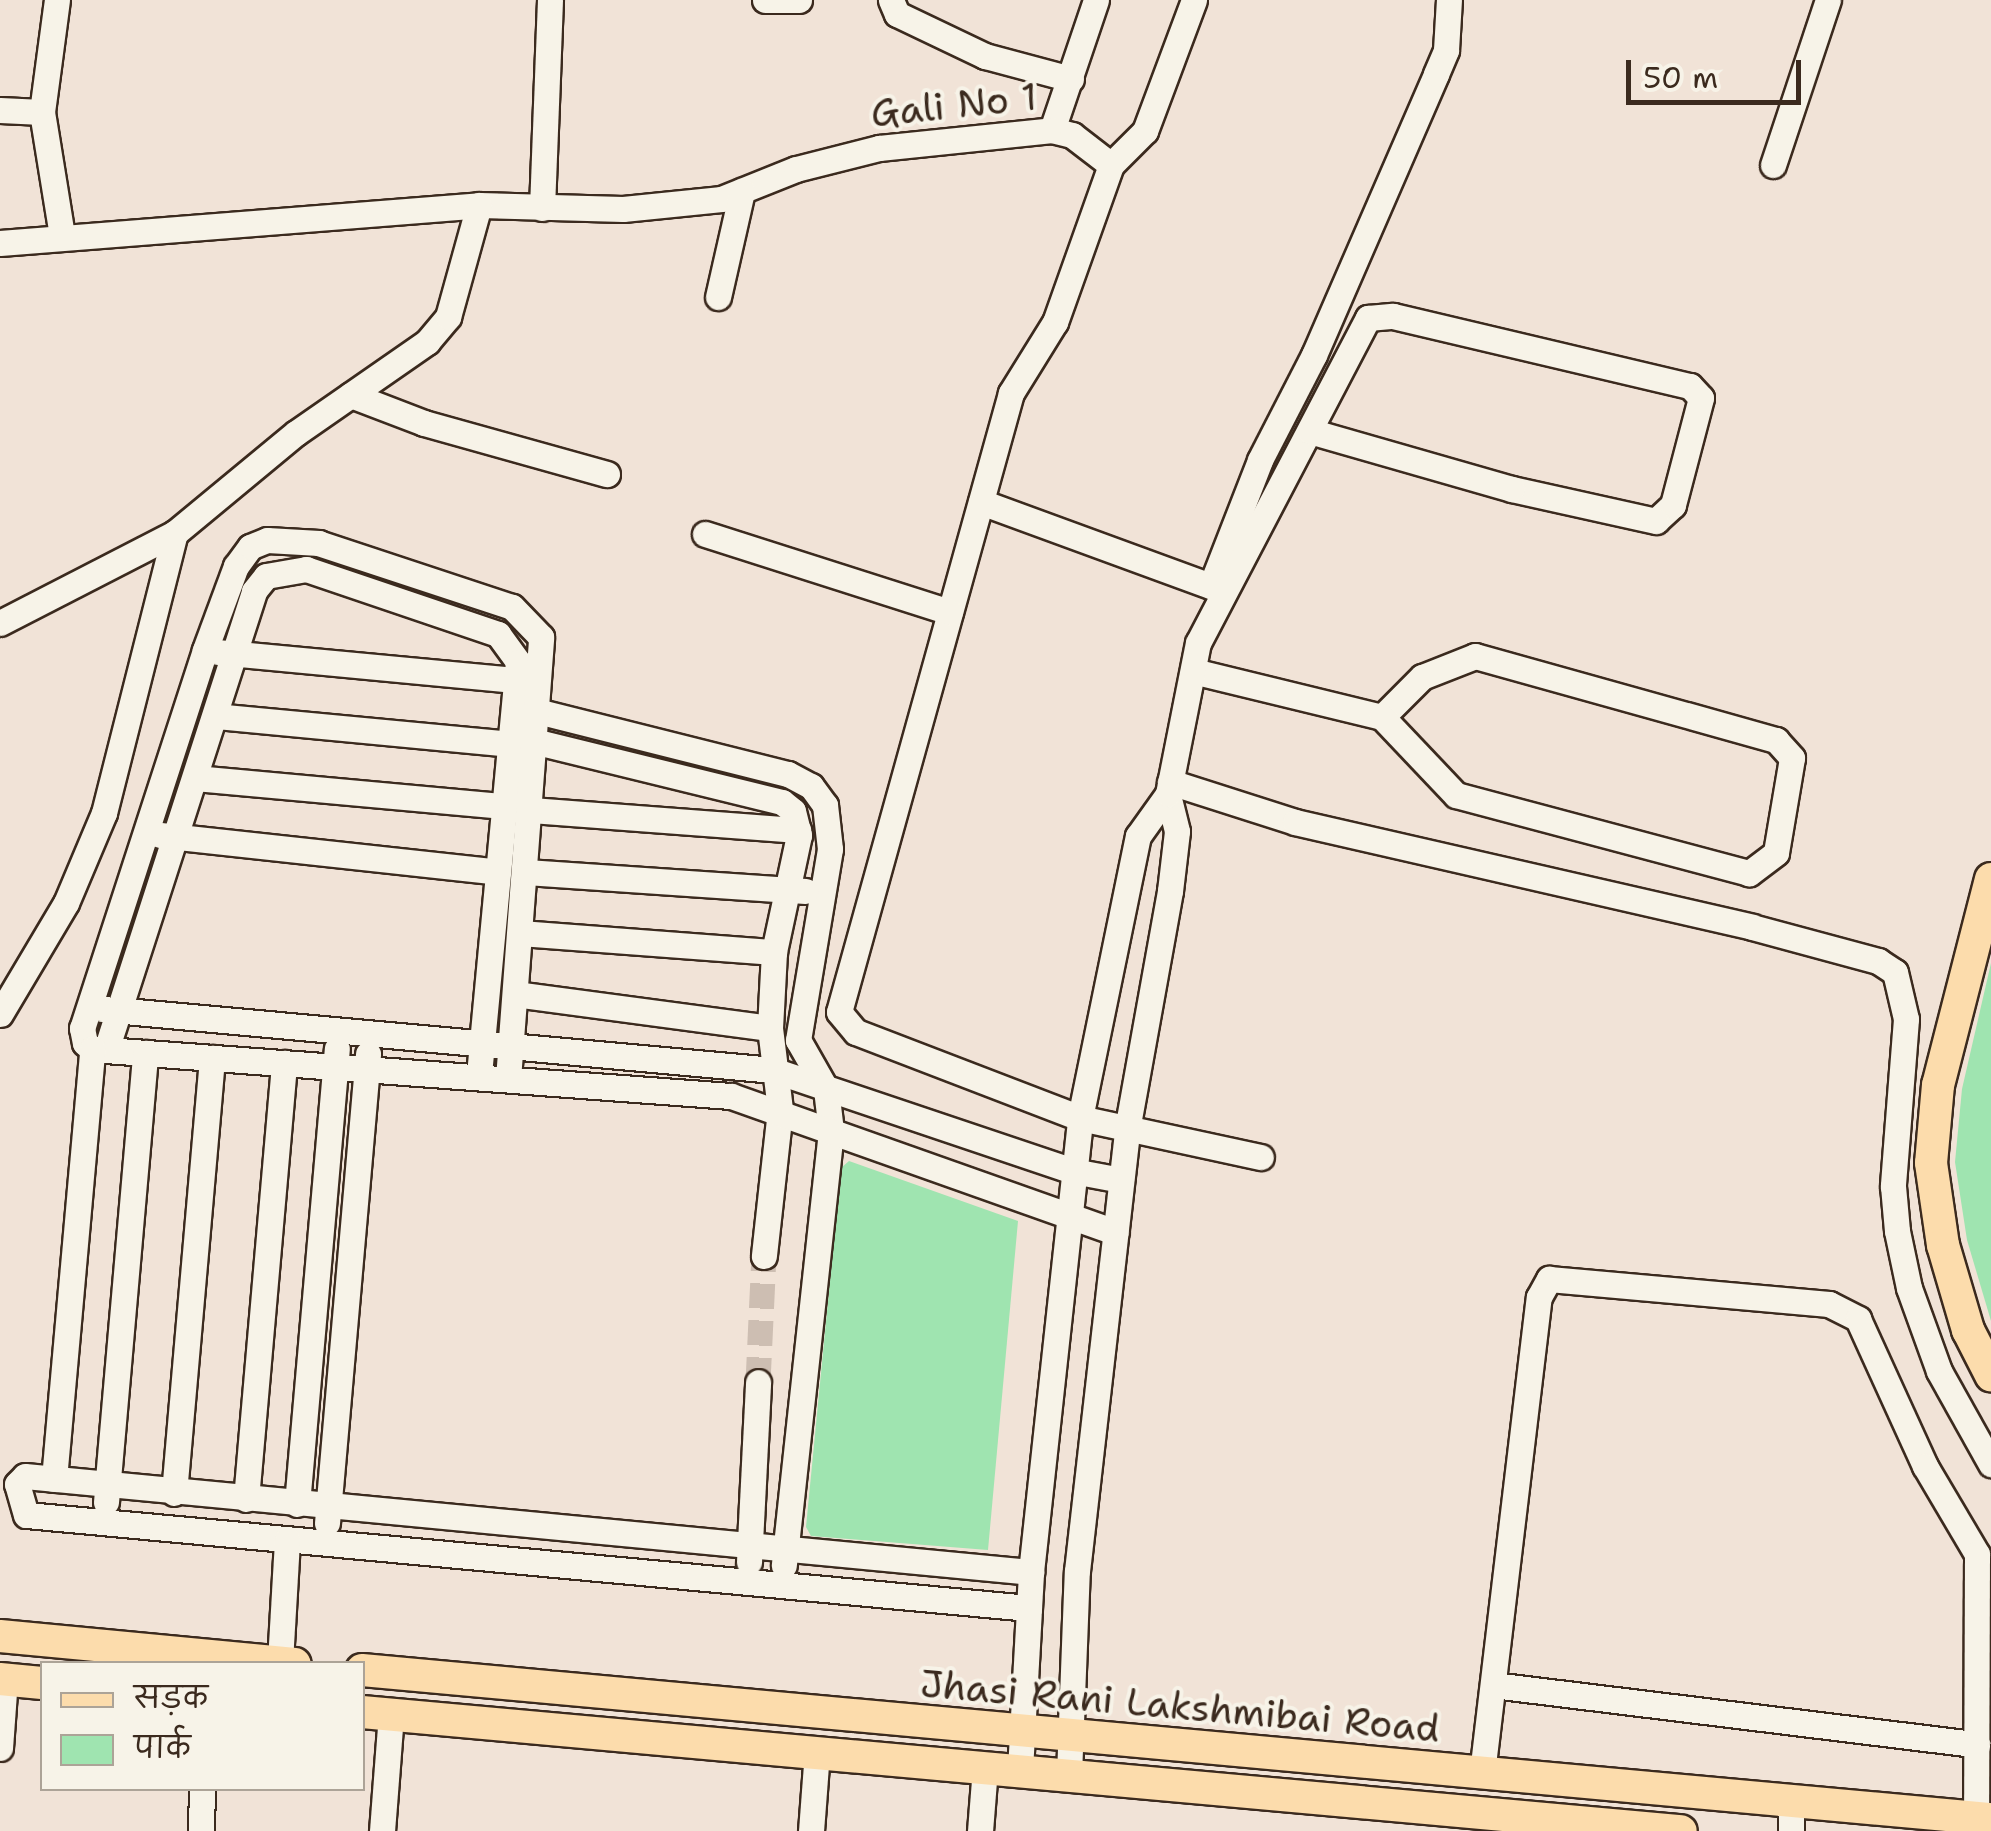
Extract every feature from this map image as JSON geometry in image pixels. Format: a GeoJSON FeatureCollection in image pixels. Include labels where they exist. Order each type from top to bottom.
{"type":"FeatureCollection","features":[{"type":"Feature","properties":{"kind":"main road"},"geometry":{"type":"LineString","coordinates":[[1991,879],[1938,1085],[1931,1163],[1943,1245],[1968,1330],[1991,1374]]}},
{"type":"Feature","properties":{"kind":"main road"},"geometry":{"type":"LineString","coordinates":[[0,1636],[269,1661]]}},
{"type":"Feature","properties":{"kind":"main road","name":"Jhasi Rani Lakshmibai Road"},"geometry":{"type":"LineString","coordinates":[[365,1670],[1482,1773],[1790,1816],[1984,1819]]}},
{"type":"Feature","properties":{"kind":"main road"},"geometry":{"type":"LineString","coordinates":[[3,1679],[40,1683]]}},
{"type":"Feature","properties":{"kind":"main road","name":"Jhasi Rani Lakshmibai Road"},"geometry":{"type":"LineString","coordinates":[[376,1713],[1681,1831]]}},
{"type":"Feature","properties":{"kind":"street"},"geometry":{"type":"LineString","coordinates":[[58,0],[42,112],[62,236]]}},
{"type":"Feature","properties":{"kind":"street"},"geometry":{"type":"LineString","coordinates":[[542,208],[550,0]]}},
{"type":"Feature","properties":{"kind":"street"},"geometry":{"type":"LineString","coordinates":[[765,0],[799,0]]}},
{"type":"Feature","properties":{"kind":"street"},"geometry":{"type":"LineString","coordinates":[[892,0],[897,14],[985,56],[1072,80]]}},
{"type":"Feature","properties":{"kind":"street"},"geometry":{"type":"LineString","coordinates":[[1052,130],[1096,0]]}},
{"type":"Feature","properties":{"kind":"street"},"geometry":{"type":"LineString","coordinates":[[1194,0],[1145,131],[1110,165],[1055,322],[1015,381],[839,1012],[856,1032],[1080,1118],[1261,1157]]}},
{"type":"Feature","properties":{"kind":"street"},"geometry":{"type":"LineString","coordinates":[[981,502],[1211,586],[1260,460],[1314,355],[1446,50],[1448,0]]}},
{"type":"Feature","properties":{"kind":"street"},"geometry":{"type":"LineString","coordinates":[[1773,165],[1828,0]]}},
{"type":"Feature","properties":{"kind":"street"},"geometry":{"type":"LineString","coordinates":[[0,110],[42,112]]}},
{"type":"Feature","properties":{"kind":"street","name":"Gali No 1"},"geometry":{"type":"LineString","coordinates":[[0,242],[479,205],[623,209],[742,191],[796,169],[879,148],[1052,130],[1072,135],[1110,165]]}},
{"type":"Feature","properties":{"kind":"street"},"geometry":{"type":"LineString","coordinates":[[718,296],[742,191]]}},
{"type":"Feature","properties":{"kind":"street"},"geometry":{"type":"LineString","coordinates":[[0,623],[175,532],[426,342],[448,317],[479,205]]}},
{"type":"Feature","properties":{"kind":"street"},"geometry":{"type":"LineString","coordinates":[[1068,1774],[1077,1571],[1121,1180],[1176,844],[1169,788],[1198,643],[1368,318],[1393,316],[1690,386],[1700,398],[1672,505],[1656,521],[1512,489],[1310,432]]}},
{"type":"Feature","properties":{"kind":"street"},"geometry":{"type":"LineString","coordinates":[[352,396],[424,423],[607,474]]}},
{"type":"Feature","properties":{"kind":"street"},"geometry":{"type":"LineString","coordinates":[[0,1014],[66,904],[104,813],[175,532]]}},
{"type":"Feature","properties":{"kind":"street"},"geometry":{"type":"LineString","coordinates":[[704,534],[950,612]]}},
{"type":"Feature","properties":{"kind":"street"},"geometry":{"type":"LineString","coordinates":[[479,1077],[504,806],[519,741],[523,699],[540,638],[527,617],[319,544],[267,540],[250,547],[236,566],[205,650],[81,1035],[99,1049],[731,1096],[780,1110],[1116,1232]]}},
{"type":"Feature","properties":{"kind":"street"},"geometry":{"type":"LineString","coordinates":[[54,1480],[99,1049],[118,1011],[254,591],[266,576],[306,569],[498,634],[518,662],[523,699]]}},
{"type":"Feature","properties":{"kind":"street"},"geometry":{"type":"LineString","coordinates":[[205,650],[523,699],[788,774],[811,786],[830,826],[798,1040],[826,1089],[832,1131],[782,1585]]}},
{"type":"Feature","properties":{"kind":"street"},"geometry":{"type":"LineString","coordinates":[[1192,671],[1382,717],[1456,795],[1749,873],[1776,852],[1792,758],[1776,740],[1475,656],[1422,677],[1382,717]]}},
{"type":"Feature","properties":{"kind":"street"},"geometry":{"type":"LineString","coordinates":[[216,716],[519,741],[782,802],[793,811],[798,830],[774,952],[770,1028],[780,1110],[764,1256]]}},
{"type":"Feature","properties":{"kind":"street"},"geometry":{"type":"LineString","coordinates":[[508,1079],[530,810],[519,741]]}},
{"type":"Feature","properties":{"kind":"street"},"geometry":{"type":"LineString","coordinates":[[195,778],[504,806]]}},
{"type":"Feature","properties":{"kind":"street"},"geometry":{"type":"LineString","coordinates":[[1020,1770],[1031,1572],[1080,1118],[1138,836],[1169,788]]}},
{"type":"Feature","properties":{"kind":"street"},"geometry":{"type":"LineString","coordinates":[[1169,788],[1295,822],[1752,927],[1878,961],[1895,972],[1906,1019],[1893,1186],[1897,1231],[1909,1288],[1939,1372],[1991,1464]]}},
{"type":"Feature","properties":{"kind":"street"},"geometry":{"type":"LineString","coordinates":[[530,810],[798,830]]}},
{"type":"Feature","properties":{"kind":"street"},"geometry":{"type":"LineString","coordinates":[[146,833],[498,872]]}},
{"type":"Feature","properties":{"kind":"street"},"geometry":{"type":"LineString","coordinates":[[526,872],[820,892]]}},
{"type":"Feature","properties":{"kind":"street"},"geometry":{"type":"LineString","coordinates":[[520,934],[774,952]]}},
{"type":"Feature","properties":{"kind":"street"},"geometry":{"type":"LineString","coordinates":[[516,994],[770,1028]]}},
{"type":"Feature","properties":{"kind":"street"},"geometry":{"type":"LineString","coordinates":[[89,1006],[773,1070],[1073,1171],[1121,1180]]}},
{"type":"Feature","properties":{"kind":"street"},"geometry":{"type":"LineString","coordinates":[[297,1504],[339,1030]]}},
{"type":"Feature","properties":{"kind":"street"},"geometry":{"type":"LineString","coordinates":[[325,1542],[370,1032]]}},
{"type":"Feature","properties":{"kind":"street"},"geometry":{"type":"LineString","coordinates":[[104,1522],[145,1053]]}},
{"type":"Feature","properties":{"kind":"street"},"geometry":{"type":"LineString","coordinates":[[174,1493],[212,1058]]}},
{"type":"Feature","properties":{"kind":"street"},"geometry":{"type":"LineString","coordinates":[[246,1499],[284,1063]]}},
{"type":"Feature","properties":{"kind":"street"},"geometry":{"type":"LineString","coordinates":[[1482,1773],[1539,1298],[1549,1279],[1829,1304],[1858,1318],[1926,1466],[1977,1554],[1977,1744],[1984,1819]]}},
{"type":"Feature","properties":{"kind":"street"},"geometry":{"type":"LineString","coordinates":[[316,1286],[347,1289]]}},
{"type":"Feature","properties":{"kind":"street"},"geometry":{"type":"LineString","coordinates":[[748,1582],[758,1382]]}},
{"type":"Feature","properties":{"kind":"street"},"geometry":{"type":"LineString","coordinates":[[1029,1608],[22,1514],[18,1480],[54,1480],[1031,1572]]}},
{"type":"Feature","properties":{"kind":"street"},"geometry":{"type":"LineString","coordinates":[[552,1564],[556,1528]]}},
{"type":"Feature","properties":{"kind":"street"},"geometry":{"type":"LineString","coordinates":[[280,1661],[288,1539]]}},
{"type":"Feature","properties":{"kind":"street"},"geometry":{"type":"LineString","coordinates":[[908,1596],[911,1561]]}},
{"type":"Feature","properties":{"kind":"street"},"geometry":{"type":"LineString","coordinates":[[0,1748],[3,1679]]}},
{"type":"Feature","properties":{"kind":"street"},"geometry":{"type":"LineString","coordinates":[[1493,1686],[1977,1744]]}},
{"type":"Feature","properties":{"kind":"street"},"geometry":{"type":"LineString","coordinates":[[376,1713],[382,1831]]}},
{"type":"Feature","properties":{"kind":"street"},"geometry":{"type":"LineString","coordinates":[[810,1831],[817,1752]]}},
{"type":"Feature","properties":{"kind":"street"},"geometry":{"type":"LineString","coordinates":[[980,1831],[985,1767]]}},
{"type":"Feature","properties":{"kind":"street"},"geometry":{"type":"LineString","coordinates":[[201,1831],[202,1791]]}},
{"type":"Feature","properties":{"kind":"green space"},"geometry":{"type":"Polygon","coordinates":[[[1991,963],[1991,1321],[1967,1240],[1955,1162],[1962,1089],[1991,963]]]}},
{"type":"Feature","properties":{"kind":"green space"},"geometry":{"type":"Polygon","coordinates":[[[849,1161],[1018,1221],[988,1550],[811,1536],[806,1527],[841,1168],[849,1161]]]}},
{"type":"Feature","properties":{"kind":"tunnel"},"geometry":{"type":"LineString","coordinates":[[758,1382],[764,1256]]}}]}
